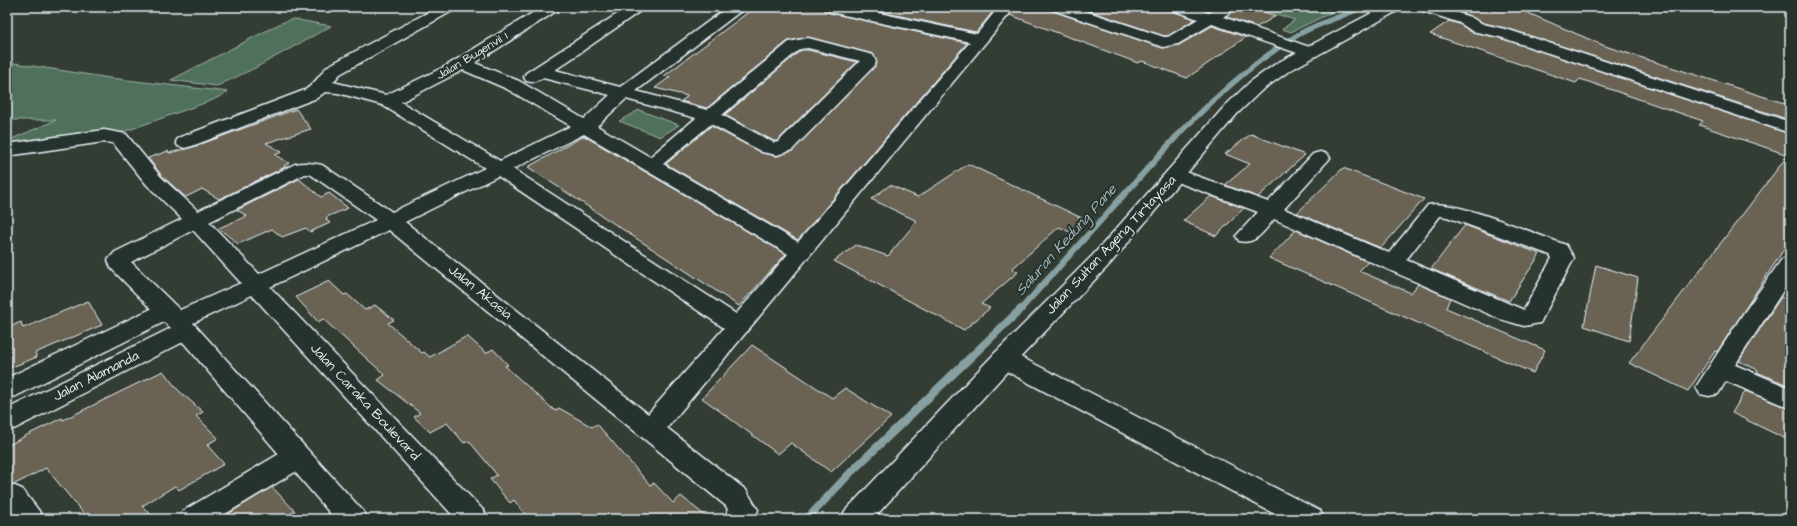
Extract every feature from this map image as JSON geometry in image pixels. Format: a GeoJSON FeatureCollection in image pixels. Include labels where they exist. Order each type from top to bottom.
{"type":"FeatureCollection","features":[{"type":"Feature","properties":{"kind":"street"},"geometry":{"type":"LineString","coordinates":[[185,142],[311,94],[322,87],[326,78],[334,70],[449,7]]}},
{"type":"Feature","properties":{"kind":"street","name":"Jalan Bugenvil 1"},"geometry":{"type":"LineString","coordinates":[[388,101],[410,92],[461,63],[553,7]]}},
{"type":"Feature","properties":{"kind":"street"},"geometry":{"type":"LineString","coordinates":[[513,85],[541,72],[638,7]]}},
{"type":"Feature","properties":{"kind":"street"},"geometry":{"type":"LineString","coordinates":[[7,390],[176,321],[255,285],[500,169],[586,126],[623,93],[738,7]]}},
{"type":"Feature","properties":{"kind":"street"},"geometry":{"type":"LineString","coordinates":[[830,7],[980,39]]}},
{"type":"Feature","properties":{"kind":"street"},"geometry":{"type":"LineString","coordinates":[[650,430],[1005,10],[1005,7]]}},
{"type":"Feature","properties":{"kind":"street"},"geometry":{"type":"LineString","coordinates":[[1058,7],[1163,42],[1172,42],[1229,7]]}},
{"type":"Feature","properties":{"kind":"street"},"geometry":{"type":"LineString","coordinates":[[1178,7],[1302,50]]}},
{"type":"Feature","properties":{"kind":"street","name":"Jalan Sultan Ageng Tirtayasa"},"geometry":{"type":"LineString","coordinates":[[855,519],[1004,358],[1101,260],[1231,110],[1256,86],[1302,50],[1394,7]]}},
{"type":"Feature","properties":{"kind":"street"},"geometry":{"type":"LineString","coordinates":[[1425,7],[1465,20],[1469,24],[1489,31],[1503,33],[1790,128]]}},
{"type":"Feature","properties":{"kind":"street"},"geometry":{"type":"LineString","coordinates":[[541,72],[710,116],[769,148],[777,149],[785,146],[868,62],[867,58],[808,43],[795,45],[710,116],[652,166]]}},
{"type":"Feature","properties":{"kind":"street"},"geometry":{"type":"LineString","coordinates":[[461,63],[513,85],[801,252]]}},
{"type":"Feature","properties":{"kind":"street"},"geometry":{"type":"LineString","coordinates":[[322,87],[339,88],[388,101],[500,169],[738,326]]}},
{"type":"Feature","properties":{"kind":"street","name":"Jalan Caraka Boulevard"},"geometry":{"type":"LineString","coordinates":[[7,150],[104,136],[120,138],[125,147],[137,159],[154,181],[195,220],[474,519]]}},
{"type":"Feature","properties":{"kind":"street"},"geometry":{"type":"LineString","coordinates":[[1247,236],[1320,158]]}},
{"type":"Feature","properties":{"kind":"street","name":"Jalan Akasia"},"geometry":{"type":"LineString","coordinates":[[195,220],[302,168],[315,169],[391,221],[736,498],[744,510],[738,519]]}},
{"type":"Feature","properties":{"kind":"street"},"geometry":{"type":"LineString","coordinates":[[1176,175],[1272,210],[1392,263],[1508,313],[1524,318],[1532,317],[1563,258],[1558,250],[1438,208],[1392,263]]}},
{"type":"Feature","properties":{"kind":"street"},"geometry":{"type":"LineString","coordinates":[[195,220],[119,260],[119,263],[176,321],[353,519]]}},
{"type":"Feature","properties":{"kind":"street"},"geometry":{"type":"LineString","coordinates":[[1790,264],[1783,287],[1751,320],[1715,378],[1790,399]]}},
{"type":"Feature","properties":{"kind":"street","name":"Jalan Alamanda"},"geometry":{"type":"LineString","coordinates":[[7,420],[176,321]]}},
{"type":"Feature","properties":{"kind":"street"},"geometry":{"type":"LineString","coordinates":[[1004,358],[1310,519]]}},
{"type":"Feature","properties":{"kind":"street"},"geometry":{"type":"LineString","coordinates":[[193,519],[297,457]]}},
{"type":"Feature","properties":{"kind":"green space"},"geometry":{"type":"Polygon","coordinates":[[[1254,7],[1343,7],[1291,32],[1282,29],[1295,20],[1254,7]]]}},
{"type":"Feature","properties":{"kind":"green space"},"geometry":{"type":"Polygon","coordinates":[[[293,19],[331,26],[255,68],[217,86],[171,80],[281,23],[293,19]]]}},
{"type":"Feature","properties":{"kind":"green space"},"geometry":{"type":"Polygon","coordinates":[[[7,62],[110,78],[228,92],[213,100],[123,132],[7,146],[7,141],[56,120],[7,120],[10,115],[7,114],[7,62]]]}},
{"type":"Feature","properties":{"kind":"green space"},"geometry":{"type":"Polygon","coordinates":[[[639,110],[679,125],[660,137],[619,121],[639,110]]]}},
{"type":"Feature","properties":{"kind":"building"},"geometry":{"type":"Polygon","coordinates":[[[755,7],[820,7],[830,13],[967,43],[798,240],[666,164],[711,126],[762,153],[777,156],[792,151],[877,63],[873,54],[808,37],[788,41],[707,108],[681,101],[688,96],[655,88],[670,77],[664,76],[755,7]]]}},
{"type":"Feature","properties":{"kind":"building"},"geometry":{"type":"Polygon","coordinates":[[[858,7],[996,7],[996,8],[976,32],[858,7]]]}},
{"type":"Feature","properties":{"kind":"building"},"geometry":{"type":"Polygon","coordinates":[[[1014,7],[1048,7],[1053,11],[1163,48],[1179,45],[1212,26],[1246,37],[1187,78],[1142,61],[1138,63],[1010,15],[1014,7]]]}},
{"type":"Feature","properties":{"kind":"building"},"geometry":{"type":"Polygon","coordinates":[[[1078,7],[1168,7],[1172,11],[1195,19],[1168,36],[1164,36],[1078,7]]]}},
{"type":"Feature","properties":{"kind":"building"},"geometry":{"type":"Polygon","coordinates":[[[1238,7],[1250,7],[1276,16],[1257,27],[1226,17],[1238,7]]]}},
{"type":"Feature","properties":{"kind":"building"},"geometry":{"type":"Polygon","coordinates":[[[1471,7],[1514,7],[1605,46],[1790,105],[1790,120],[1509,29],[1484,23],[1462,13],[1471,7]]]}},
{"type":"Feature","properties":{"kind":"building"},"geometry":{"type":"Polygon","coordinates":[[[1449,21],[1459,24],[1472,32],[1500,38],[1790,134],[1790,240],[1717,352],[1715,351],[1688,391],[1629,363],[1788,155],[1699,125],[1703,121],[1580,79],[1576,83],[1430,34],[1449,21]]]}},
{"type":"Feature","properties":{"kind":"building"},"geometry":{"type":"Polygon","coordinates":[[[801,50],[808,50],[857,62],[777,141],[774,141],[725,115],[801,50]]]}},
{"type":"Feature","properties":{"kind":"building"},"geometry":{"type":"Polygon","coordinates":[[[296,109],[311,129],[266,143],[282,152],[275,155],[289,163],[284,166],[285,167],[219,199],[202,189],[186,197],[162,176],[148,158],[168,151],[169,153],[193,147],[296,109]]]}},
{"type":"Feature","properties":{"kind":"building"},"geometry":{"type":"Polygon","coordinates":[[[1251,134],[1305,155],[1258,197],[1225,185],[1250,164],[1225,154],[1251,134]]]}},
{"type":"Feature","properties":{"kind":"building"},"geometry":{"type":"Polygon","coordinates":[[[584,136],[786,254],[739,306],[528,167],[584,136]]]}},
{"type":"Feature","properties":{"kind":"building"},"geometry":{"type":"Polygon","coordinates":[[[968,164],[1088,221],[1072,233],[1059,227],[1012,269],[1018,272],[981,304],[990,308],[964,330],[834,261],[856,245],[888,256],[917,221],[871,199],[890,185],[918,197],[968,164]]]}},
{"type":"Feature","properties":{"kind":"building"},"geometry":{"type":"Polygon","coordinates":[[[1343,168],[1424,199],[1381,248],[1297,213],[1343,168]]]}},
{"type":"Feature","properties":{"kind":"building"},"geometry":{"type":"Polygon","coordinates":[[[299,179],[321,197],[329,193],[348,208],[329,216],[326,219],[330,223],[310,232],[306,228],[282,237],[272,229],[238,244],[219,228],[247,216],[237,210],[299,179]]]}},
{"type":"Feature","properties":{"kind":"building"},"geometry":{"type":"Polygon","coordinates":[[[1211,196],[1244,208],[1216,236],[1183,221],[1211,196]]]}},
{"type":"Feature","properties":{"kind":"building"},"geometry":{"type":"Polygon","coordinates":[[[1465,225],[1540,254],[1509,301],[1431,269],[1465,225]]]}},
{"type":"Feature","properties":{"kind":"building"},"geometry":{"type":"Polygon","coordinates":[[[1296,230],[1368,262],[1359,271],[1411,293],[1418,284],[1450,298],[1446,308],[1545,350],[1533,373],[1269,258],[1296,230]]]}},
{"type":"Feature","properties":{"kind":"building"},"geometry":{"type":"Polygon","coordinates":[[[1596,265],[1638,278],[1629,341],[1584,326],[1596,265]]]}},
{"type":"Feature","properties":{"kind":"building"},"geometry":{"type":"Polygon","coordinates":[[[329,281],[344,295],[347,294],[365,310],[375,305],[394,320],[388,323],[422,353],[424,352],[430,357],[467,336],[486,353],[493,349],[508,365],[505,366],[555,411],[559,408],[592,427],[597,424],[650,485],[654,483],[673,503],[681,496],[709,519],[528,519],[514,500],[510,503],[490,479],[497,475],[469,441],[464,443],[447,423],[430,432],[414,417],[420,413],[378,380],[385,375],[323,319],[318,322],[296,297],[329,281]]]}},
{"type":"Feature","properties":{"kind":"building"},"geometry":{"type":"Polygon","coordinates":[[[1781,297],[1790,301],[1790,386],[1757,372],[1758,370],[1739,361],[1781,297]]]}},
{"type":"Feature","properties":{"kind":"building"},"geometry":{"type":"Polygon","coordinates":[[[88,301],[102,325],[35,353],[37,357],[7,369],[7,328],[21,322],[23,328],[88,301]]]}},
{"type":"Feature","properties":{"kind":"building"},"geometry":{"type":"Polygon","coordinates":[[[752,345],[832,398],[845,388],[891,417],[831,472],[791,443],[778,454],[702,398],[752,345]]]}},
{"type":"Feature","properties":{"kind":"building"},"geometry":{"type":"Polygon","coordinates":[[[163,371],[178,390],[203,412],[196,416],[218,438],[207,445],[224,464],[179,490],[175,486],[142,506],[155,519],[88,519],[46,468],[15,484],[7,485],[7,446],[62,418],[63,420],[163,371]]]}},
{"type":"Feature","properties":{"kind":"building"},"geometry":{"type":"Polygon","coordinates":[[[1745,391],[1790,409],[1790,441],[1732,413],[1745,391]]]}},
{"type":"Feature","properties":{"kind":"building"},"geometry":{"type":"Polygon","coordinates":[[[272,487],[295,511],[282,519],[220,519],[272,487]]]}},
{"type":"Feature","properties":{"kind":"waterway","name":"Saluran Kedung Pane"},"geometry":{"type":"LineString","coordinates":[[1176,137],[1204,109],[1250,68],[1284,44],[1308,29],[1363,7]]}},
{"type":"Feature","properties":{"kind":"waterway","name":"Saluran Kedung Pane"},"geometry":{"type":"LineString","coordinates":[[1020,310],[1176,137]]}},
{"type":"Feature","properties":{"kind":"waterway","name":"Saluran Kedung Pane"},"geometry":{"type":"LineString","coordinates":[[807,519],[851,472],[1020,310]]}}]}
